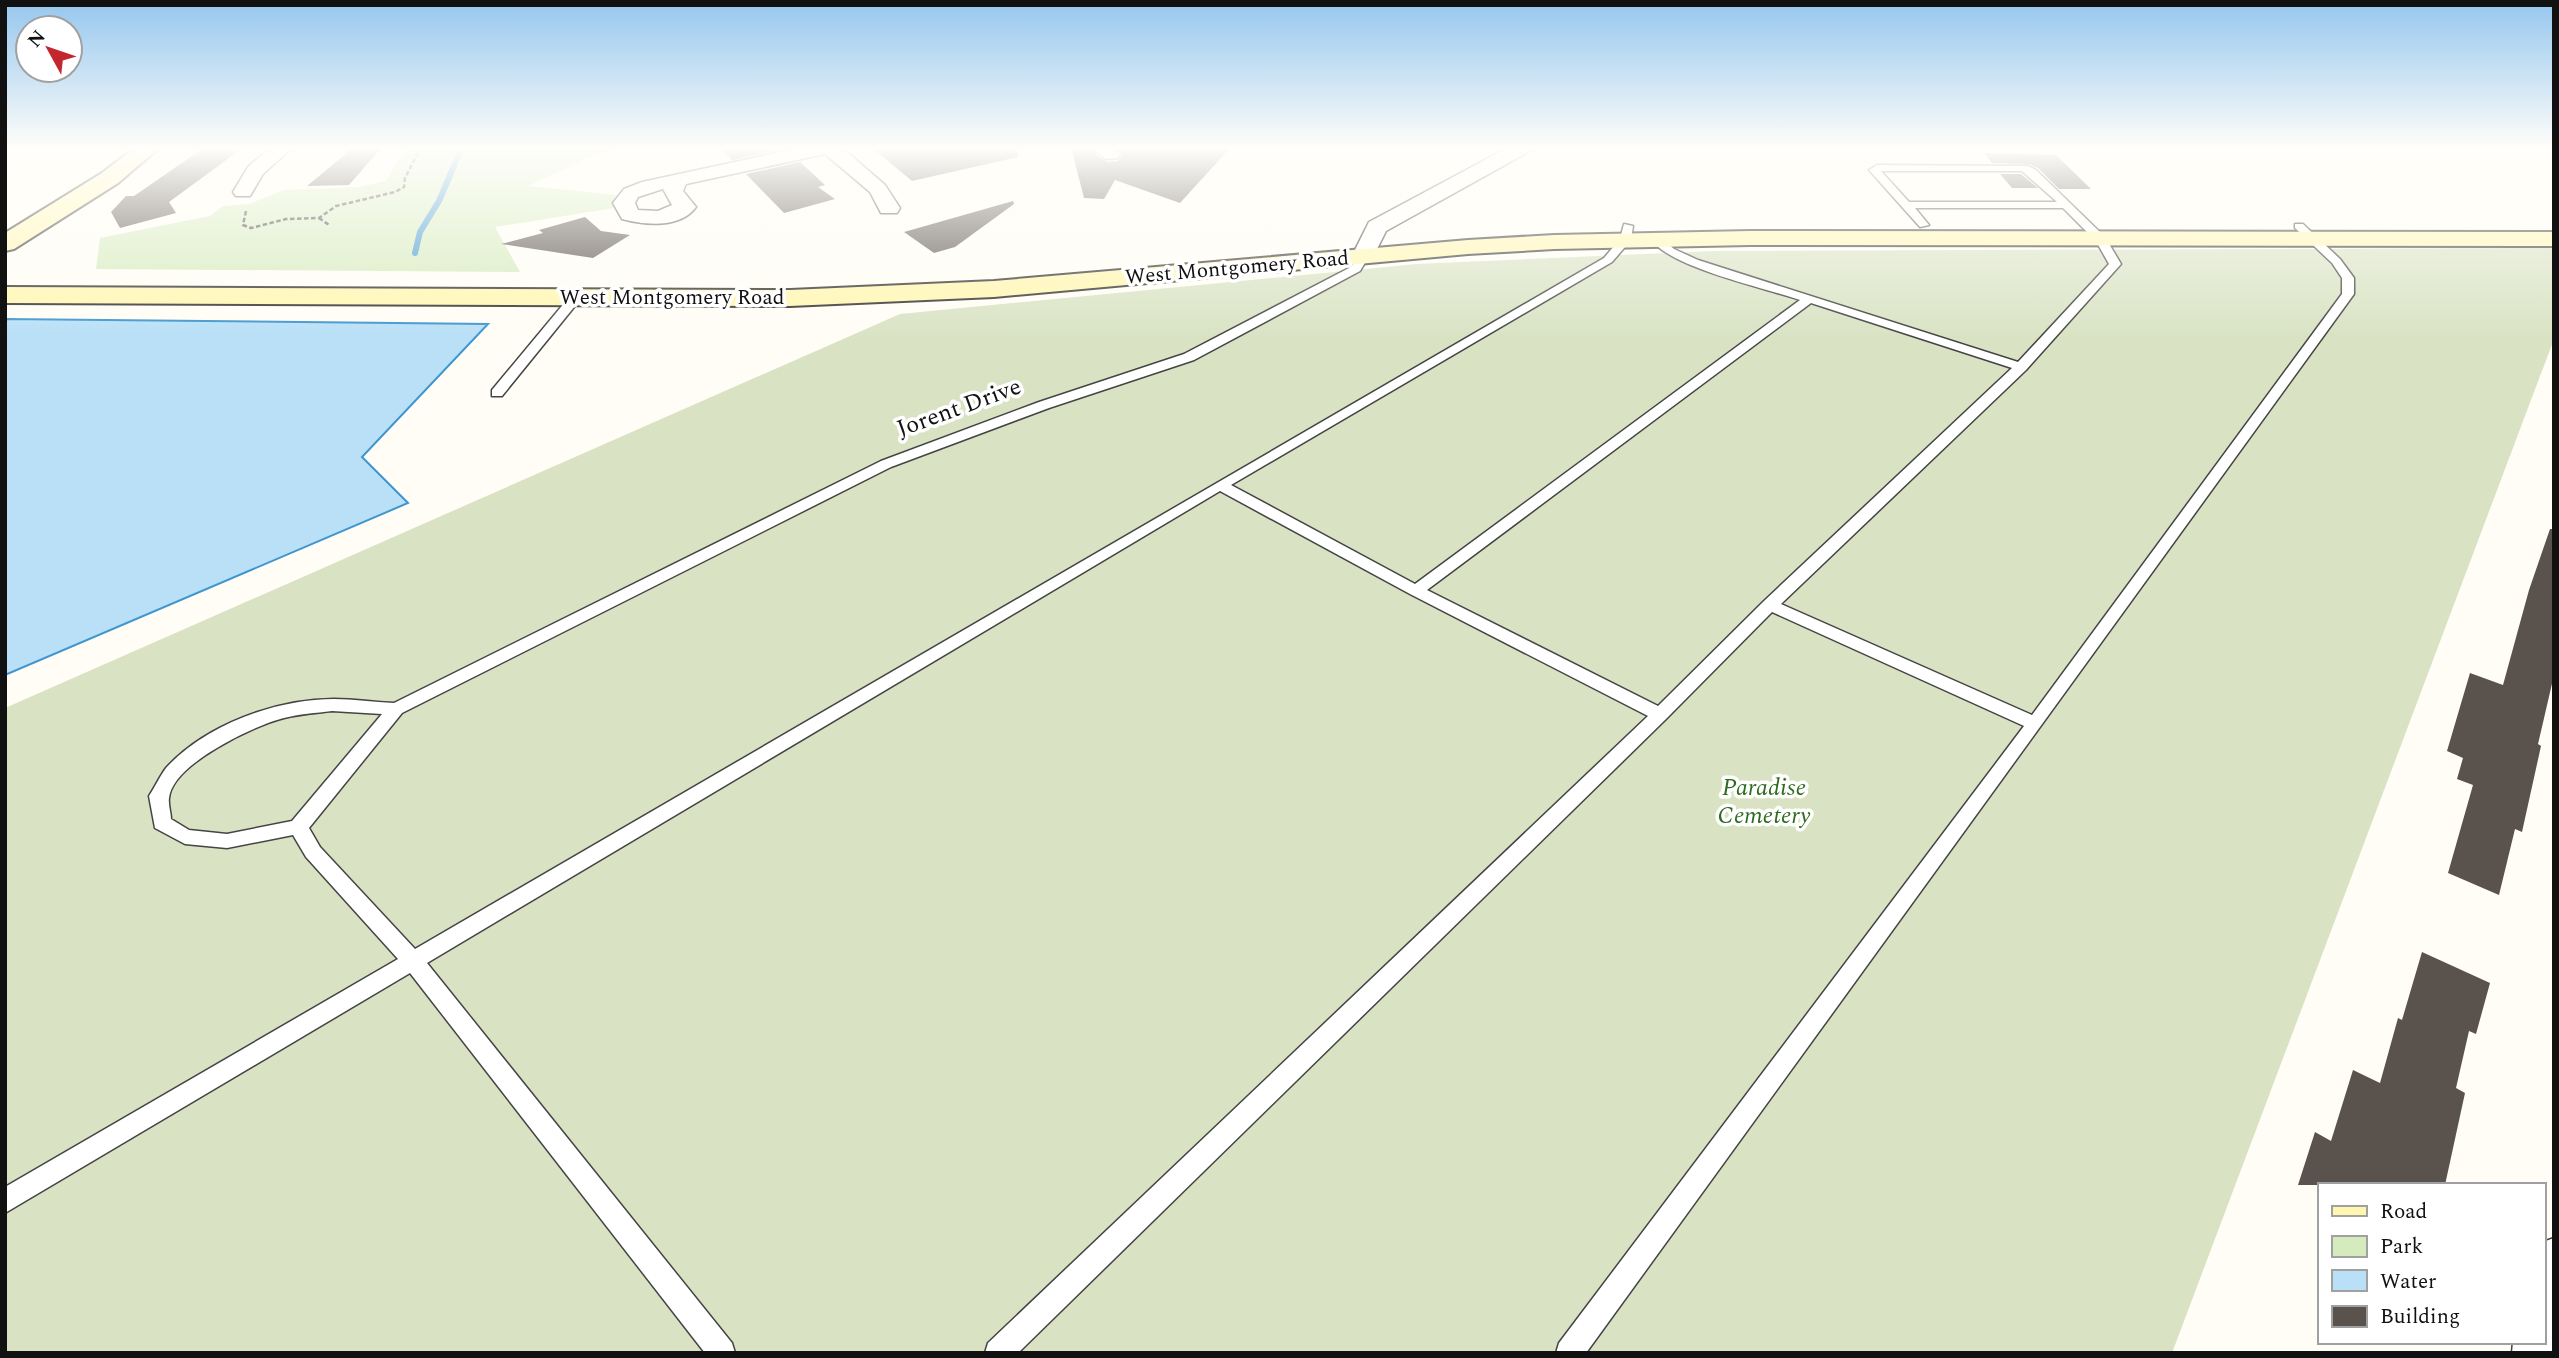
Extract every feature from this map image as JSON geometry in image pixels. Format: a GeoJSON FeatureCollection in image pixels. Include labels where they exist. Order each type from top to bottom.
{"type":"FeatureCollection","features":[{"type":"Feature","properties":{"kind":"main road"},"geometry":{"type":"LineString","coordinates":[[5,244],[58,210]]}},
{"type":"Feature","properties":{"kind":"main road","name":"West Montgomery Road"},"geometry":{"type":"LineString","coordinates":[[5,278],[797,281],[1020,271],[1367,248],[1468,247],[1627,233],[1924,225],[2093,232]]}},
{"type":"Feature","properties":{"kind":"main road","name":"West Montgomery Road"},"geometry":{"type":"LineString","coordinates":[[2308,233],[2554,225]]}},
{"type":"Feature","properties":{"kind":"main road","name":"West Montgomery Road"},"geometry":{"type":"LineString","coordinates":[[1627,233],[1657,240],[2093,232],[2308,233],[2554,239]]}},
{"type":"Feature","properties":{"kind":"main road","name":"West Montgomery Road"},"geometry":{"type":"LineString","coordinates":[[5,295],[575,298],[898,295],[1178,274],[1367,248]]}},
{"type":"Feature","properties":{"kind":"street","name":"Jorent Drive"},"geometry":{"type":"LineString","coordinates":[[1367,248],[1377,227],[1407,210]]}},
{"type":"Feature","properties":{"kind":"street"},"geometry":{"type":"LineString","coordinates":[[2545,1314],[2554,1263]]}},
{"type":"Feature","properties":{"kind":"lane"},"geometry":{"type":"LineString","coordinates":[[1912,210],[1924,225]]}},
{"type":"Feature","properties":{"kind":"lane"},"geometry":{"type":"LineString","coordinates":[[998,1353],[1770,606],[2021,367],[2115,264],[2093,232],[2071,210]]}},
{"type":"Feature","properties":{"kind":"lane"},"geometry":{"type":"LineString","coordinates":[[5,1201],[1220,485],[1608,260],[1627,233]]}},
{"type":"Feature","properties":{"kind":"lane"},"geometry":{"type":"LineString","coordinates":[[1569,1353],[2035,724],[2348,294],[2348,278],[2308,233]]}},
{"type":"Feature","properties":{"kind":"lane"},"geometry":{"type":"LineString","coordinates":[[1657,240],[1665,249],[1681,257],[2021,367]]}},
{"type":"Feature","properties":{"kind":"lane","name":"Jorent Drive"},"geometry":{"type":"LineString","coordinates":[[396,709],[886,464],[1032,409],[1189,357],[1356,270],[1367,248]]}},
{"type":"Feature","properties":{"kind":"lane"},"geometry":{"type":"LineString","coordinates":[[497,393],[575,298]]}},
{"type":"Feature","properties":{"kind":"lane"},"geometry":{"type":"LineString","coordinates":[[1416,591],[1810,299]]}},
{"type":"Feature","properties":{"kind":"lane"},"geometry":{"type":"LineString","coordinates":[[1220,485],[1416,591],[1660,715]]}},
{"type":"Feature","properties":{"kind":"lane"},"geometry":{"type":"LineString","coordinates":[[1770,606],[2035,724]]}},
{"type":"Feature","properties":{"kind":"lane"},"geometry":{"type":"LineString","coordinates":[[332,705],[396,709],[298,827],[226,841],[185,837],[162,823],[159,796],[172,774],[198,750],[235,729],[281,712],[332,705]]}},
{"type":"Feature","properties":{"kind":"lane"},"geometry":{"type":"LineString","coordinates":[[298,827],[313,852],[414,962],[722,1353]]}},
{"type":"Feature","properties":{"kind":"path"},"geometry":{"type":"LineString","coordinates":[[247,210],[243,222],[245,227],[258,227],[286,219],[319,218],[330,210]]}},
{"type":"Feature","properties":{"kind":"path"},"geometry":{"type":"LineString","coordinates":[[319,218],[329,225]]}},
{"type":"Feature","properties":{"kind":"green space"},"geometry":{"type":"Polygon","coordinates":[[[217,210],[599,210],[495,227],[520,272],[96,269],[100,238],[210,216],[217,210]]]}},
{"type":"Feature","properties":{"kind":"green space","name":"Paradise Cemetery"},"geometry":{"type":"Polygon","coordinates":[[[2554,248],[2554,339],[2172,1353],[5,1353],[5,708],[900,314],[1417,264],[1714,251],[2554,248]]]}},
{"type":"Feature","properties":{"kind":"water"},"geometry":{"type":"Polygon","coordinates":[[[5,319],[488,324],[362,457],[408,503],[5,675],[5,319]]]}},
{"type":"Feature","properties":{"kind":"building"},"geometry":{"type":"Polygon","coordinates":[[[174,210],[176,213],[120,228],[111,212],[174,210]]]}},
{"type":"Feature","properties":{"kind":"building"},"geometry":{"type":"Polygon","coordinates":[[[980,210],[1005,210],[955,247],[934,253],[904,232],[980,210]]]}},
{"type":"Feature","properties":{"kind":"building"},"geometry":{"type":"Polygon","coordinates":[[[585,217],[601,231],[630,235],[593,258],[501,244],[543,233],[539,230],[585,217]]]}},
{"type":"Feature","properties":{"kind":"building"},"geometry":{"type":"Polygon","coordinates":[[[2550,529],[2554,529],[2554,675],[2522,832],[2515,829],[2499,895],[2448,873],[2473,785],[2457,779],[2463,758],[2447,751],[2470,673],[2503,685],[2529,590],[2550,529]]]}},
{"type":"Feature","properties":{"kind":"building"},"geometry":{"type":"Polygon","coordinates":[[[2422,952],[2490,983],[2476,1034],[2469,1031],[2456,1088],[2465,1093],[2445,1183],[2298,1185],[2315,1132],[2331,1141],[2353,1070],[2380,1083],[2398,1018],[2402,1020],[2422,952]]]}},
{"type":"Feature","properties":{"kind":"waterway"},"geometry":{"type":"LineString","coordinates":[[415,253],[420,232],[433,210]]}}]}
